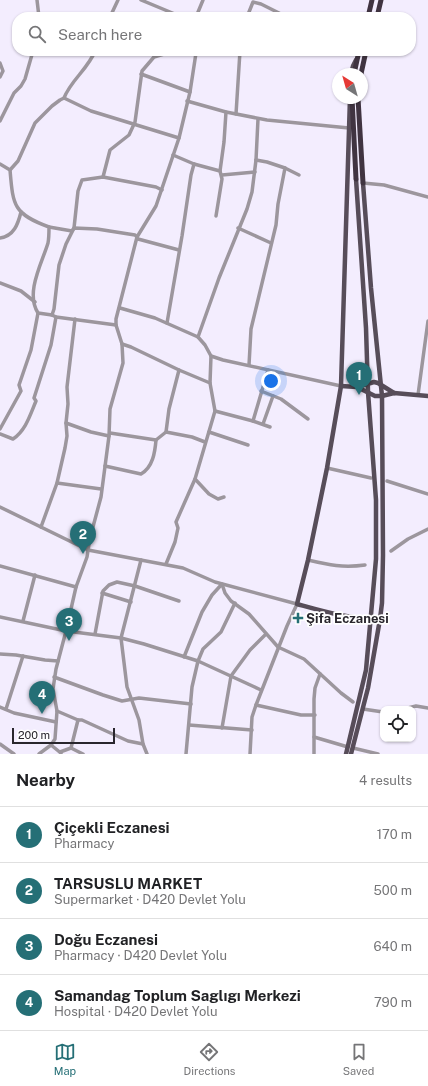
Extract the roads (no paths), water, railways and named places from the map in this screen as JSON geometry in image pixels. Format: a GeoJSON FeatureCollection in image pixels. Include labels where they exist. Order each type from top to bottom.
{"type":"FeatureCollection","features":[{"type":"Feature","properties":{"kind":"highway"},"geometry":{"type":"LineString","coordinates":[[369,12],[372,0]]}},
{"type":"Feature","properties":{"kind":"highway"},"geometry":{"type":"LineString","coordinates":[[378,12],[381,0]]}},
{"type":"Feature","properties":{"kind":"highway"},"geometry":{"type":"LineString","coordinates":[[355,68],[358,56]]}},
{"type":"Feature","properties":{"kind":"highway"},"geometry":{"type":"LineString","coordinates":[[362,68],[365,56]]}},
{"type":"Feature","properties":{"kind":"highway"},"geometry":{"type":"LineString","coordinates":[[351,104],[356,179]]}},
{"type":"Feature","properties":{"kind":"highway"},"geometry":{"type":"LineString","coordinates":[[358,104],[363,183]]}},
{"type":"Feature","properties":{"kind":"main road"},"geometry":{"type":"LineString","coordinates":[[351,104],[341,386],[327,468],[308,560],[297,604],[338,616],[380,619]]}},
{"type":"Feature","properties":{"kind":"main road"},"geometry":{"type":"LineString","coordinates":[[346,754],[366,670],[372,619],[376,559],[376,500],[368,392],[366,320],[356,179]]}},
{"type":"Feature","properties":{"kind":"main road"},"geometry":{"type":"LineString","coordinates":[[351,754],[354,748],[368,688],[382,603],[382,386],[371,288],[363,183]]}},
{"type":"Feature","properties":{"kind":"main road"},"geometry":{"type":"LineString","coordinates":[[357,387],[374,382],[394,393]]}},
{"type":"Feature","properties":{"kind":"main road"},"geometry":{"type":"LineString","coordinates":[[341,386],[357,387],[375,396],[394,393],[428,396]]}},
{"type":"Feature","properties":{"kind":"street"},"geometry":{"type":"LineString","coordinates":[[37,0],[38,12]]}},
{"type":"Feature","properties":{"kind":"street"},"geometry":{"type":"LineString","coordinates":[[112,12],[118,0]]}},
{"type":"Feature","properties":{"kind":"street"},"geometry":{"type":"LineString","coordinates":[[141,0],[170,12]]}},
{"type":"Feature","properties":{"kind":"street"},"geometry":{"type":"LineString","coordinates":[[198,12],[203,0]]}},
{"type":"Feature","properties":{"kind":"street"},"geometry":{"type":"LineString","coordinates":[[249,12],[253,2],[279,12]]}},
{"type":"Feature","properties":{"kind":"street"},"geometry":{"type":"LineString","coordinates":[[0,121],[14,94],[25,79],[32,56]]}},
{"type":"Feature","properties":{"kind":"street"},"geometry":{"type":"LineString","coordinates":[[93,56],[92,60],[73,82],[64,98],[52,106],[34,124],[29,134],[26,146],[10,170],[12,198],[21,212],[36,223],[72,231],[74,228],[97,229],[135,235],[137,238],[179,250]]}},
{"type":"Feature","properties":{"kind":"street"},"geometry":{"type":"LineString","coordinates":[[103,177],[110,150],[129,135],[134,125],[142,71],[154,57],[157,56]]}},
{"type":"Feature","properties":{"kind":"street"},"geometry":{"type":"LineString","coordinates":[[39,754],[51,745],[55,739],[57,711],[53,689],[54,677],[76,587],[87,557],[99,506],[110,435],[110,409],[123,363],[122,344],[116,325],[116,319],[137,238],[156,206],[179,138],[190,92],[196,56]]}},
{"type":"Feature","properties":{"kind":"street"},"geometry":{"type":"LineString","coordinates":[[236,114],[240,56]]}},
{"type":"Feature","properties":{"kind":"street"},"geometry":{"type":"LineString","coordinates":[[0,63],[3,71],[0,77]]}},
{"type":"Feature","properties":{"kind":"street"},"geometry":{"type":"LineString","coordinates":[[141,74],[190,92]]}},
{"type":"Feature","properties":{"kind":"street"},"geometry":{"type":"LineString","coordinates":[[64,98],[91,111],[179,138]]}},
{"type":"Feature","properties":{"kind":"street"},"geometry":{"type":"LineString","coordinates":[[187,101],[258,119],[349,128]]}},
{"type":"Feature","properties":{"kind":"street"},"geometry":{"type":"LineString","coordinates":[[216,216],[222,175],[220,171],[226,112]]}},
{"type":"Feature","properties":{"kind":"street"},"geometry":{"type":"LineString","coordinates":[[198,337],[238,228],[247,209],[252,192],[256,160],[258,119]]}},
{"type":"Feature","properties":{"kind":"street"},"geometry":{"type":"LineString","coordinates":[[173,155],[194,164],[220,171]]}},
{"type":"Feature","properties":{"kind":"street"},"geometry":{"type":"LineString","coordinates":[[256,160],[267,162],[299,175]]}},
{"type":"Feature","properties":{"kind":"street"},"geometry":{"type":"LineString","coordinates":[[0,164],[10,170]]}},
{"type":"Feature","properties":{"kind":"street"},"geometry":{"type":"LineString","coordinates":[[167,324],[194,164]]}},
{"type":"Feature","properties":{"kind":"street"},"geometry":{"type":"LineString","coordinates":[[248,365],[256,307],[276,225],[284,168]]}},
{"type":"Feature","properties":{"kind":"street"},"geometry":{"type":"LineString","coordinates":[[222,175],[254,172]]}},
{"type":"Feature","properties":{"kind":"street"},"geometry":{"type":"LineString","coordinates":[[0,434],[13,439],[20,434],[27,423],[36,401],[34,398],[51,345],[58,274],[61,260],[74,228],[78,191],[82,180],[103,177],[156,187],[162,190]]}},
{"type":"Feature","properties":{"kind":"street"},"geometry":{"type":"LineString","coordinates":[[363,183],[384,185],[428,197]]}},
{"type":"Feature","properties":{"kind":"street"},"geometry":{"type":"LineString","coordinates":[[0,238],[5,237],[16,227],[21,212]]}},
{"type":"Feature","properties":{"kind":"street"},"geometry":{"type":"LineString","coordinates":[[0,429],[21,391],[19,385],[31,350],[38,314],[35,302],[34,285],[48,242],[49,227]]}},
{"type":"Feature","properties":{"kind":"street"},"geometry":{"type":"LineString","coordinates":[[238,228],[271,243]]}},
{"type":"Feature","properties":{"kind":"street"},"geometry":{"type":"LineString","coordinates":[[0,283],[21,291],[35,302]]}},
{"type":"Feature","properties":{"kind":"street"},"geometry":{"type":"LineString","coordinates":[[120,308],[167,324],[198,337],[205,345],[211,356],[210,383],[215,411],[195,479],[176,522],[178,528],[175,542],[166,564]]}},
{"type":"Feature","properties":{"kind":"street"},"geometry":{"type":"LineString","coordinates":[[38,314],[116,325]]}},
{"type":"Feature","properties":{"kind":"street"},"geometry":{"type":"LineString","coordinates":[[41,527],[57,483],[67,436],[67,387],[75,319]]}},
{"type":"Feature","properties":{"kind":"street"},"geometry":{"type":"LineString","coordinates":[[418,395],[428,321]]}},
{"type":"Feature","properties":{"kind":"street"},"geometry":{"type":"LineString","coordinates":[[122,344],[210,383]]}},
{"type":"Feature","properties":{"kind":"street"},"geometry":{"type":"LineString","coordinates":[[211,356],[341,386]]}},
{"type":"Feature","properties":{"kind":"street"},"geometry":{"type":"LineString","coordinates":[[66,423],[91,432],[156,440],[166,432],[169,409],[179,370]]}},
{"type":"Feature","properties":{"kind":"street"},"geometry":{"type":"LineString","coordinates":[[253,420],[268,370]]}},
{"type":"Feature","properties":{"kind":"street"},"geometry":{"type":"LineString","coordinates":[[262,391],[287,403],[308,419]]}},
{"type":"Feature","properties":{"kind":"street"},"geometry":{"type":"LineString","coordinates":[[263,424],[272,396]]}},
{"type":"Feature","properties":{"kind":"street"},"geometry":{"type":"LineString","coordinates":[[215,411],[253,420],[270,427]]}},
{"type":"Feature","properties":{"kind":"street"},"geometry":{"type":"LineString","coordinates":[[166,432],[192,437],[205,442]]}},
{"type":"Feature","properties":{"kind":"street"},"geometry":{"type":"LineString","coordinates":[[209,432],[248,445]]}},
{"type":"Feature","properties":{"kind":"street"},"geometry":{"type":"LineString","coordinates":[[105,466],[141,474],[149,467],[151,463],[156,440]]}},
{"type":"Feature","properties":{"kind":"street"},"geometry":{"type":"LineString","coordinates":[[327,468],[371,478]]}},
{"type":"Feature","properties":{"kind":"street"},"geometry":{"type":"LineString","coordinates":[[195,479],[209,494],[218,499],[224,497]]}},
{"type":"Feature","properties":{"kind":"street"},"geometry":{"type":"LineString","coordinates":[[387,481],[428,494]]}},
{"type":"Feature","properties":{"kind":"street"},"geometry":{"type":"LineString","coordinates":[[57,483],[101,489]]}},
{"type":"Feature","properties":{"kind":"street"},"geometry":{"type":"LineString","coordinates":[[0,507],[88,550],[183,568],[214,582],[297,604],[286,626],[252,717],[250,754]]}},
{"type":"Feature","properties":{"kind":"street"},"geometry":{"type":"LineString","coordinates":[[391,551],[408,539],[428,529]]}},
{"type":"Feature","properties":{"kind":"street"},"geometry":{"type":"LineString","coordinates":[[141,560],[121,638],[128,687],[139,720],[143,744],[147,754]]}},
{"type":"Feature","properties":{"kind":"street"},"geometry":{"type":"LineString","coordinates":[[308,560],[332,566],[346,567],[365,565]]}},
{"type":"Feature","properties":{"kind":"street"},"geometry":{"type":"LineString","coordinates":[[0,566],[76,587]]}},
{"type":"Feature","properties":{"kind":"street"},"geometry":{"type":"LineString","coordinates":[[23,621],[35,575]]}},
{"type":"Feature","properties":{"kind":"street"},"geometry":{"type":"LineString","coordinates":[[95,634],[102,593],[109,585],[118,582],[180,601]]}},
{"type":"Feature","properties":{"kind":"street"},"geometry":{"type":"LineString","coordinates":[[222,584],[225,593],[249,614],[278,647],[304,659],[353,702]]}},
{"type":"Feature","properties":{"kind":"street"},"geometry":{"type":"LineString","coordinates":[[184,657],[212,595],[222,584]]}},
{"type":"Feature","properties":{"kind":"street"},"geometry":{"type":"LineString","coordinates":[[102,593],[130,602]]}},
{"type":"Feature","properties":{"kind":"street"},"geometry":{"type":"LineString","coordinates":[[186,754],[192,687],[198,661],[203,649],[221,632],[235,603]]}},
{"type":"Feature","properties":{"kind":"street"},"geometry":{"type":"LineString","coordinates":[[0,617],[66,631],[121,638],[198,661],[261,690]]}},
{"type":"Feature","properties":{"kind":"street"},"geometry":{"type":"LineString","coordinates":[[222,728],[231,676],[250,650],[266,634]]}},
{"type":"Feature","properties":{"kind":"street"},"geometry":{"type":"LineString","coordinates":[[0,654],[58,661]]}},
{"type":"Feature","properties":{"kind":"street"},"geometry":{"type":"LineString","coordinates":[[6,709],[23,656]]}},
{"type":"Feature","properties":{"kind":"street"},"geometry":{"type":"LineString","coordinates":[[314,754],[315,688],[320,674]]}},
{"type":"Feature","properties":{"kind":"street"},"geometry":{"type":"LineString","coordinates":[[54,677],[122,701],[139,698],[191,704]]}},
{"type":"Feature","properties":{"kind":"street"},"geometry":{"type":"LineString","coordinates":[[256,705],[301,715],[315,715]]}},
{"type":"Feature","properties":{"kind":"street"},"geometry":{"type":"LineString","coordinates":[[416,706],[428,708]]}},
{"type":"Feature","properties":{"kind":"street"},"geometry":{"type":"LineString","coordinates":[[0,707],[14,714],[56,722]]}},
{"type":"Feature","properties":{"kind":"street"},"geometry":{"type":"LineString","coordinates":[[363,709],[380,712]]}},
{"type":"Feature","properties":{"kind":"street"},"geometry":{"type":"LineString","coordinates":[[57,711],[78,720],[82,720],[128,741],[143,744]]}},
{"type":"Feature","properties":{"kind":"street"},"geometry":{"type":"LineString","coordinates":[[72,748],[78,720]]}},
{"type":"Feature","properties":{"kind":"street"},"geometry":{"type":"LineString","coordinates":[[189,725],[252,730]]}},
{"type":"Feature","properties":{"kind":"street"},"geometry":{"type":"LineString","coordinates":[[314,737],[348,747]]}},
{"type":"Feature","properties":{"kind":"street"},"geometry":{"type":"LineString","coordinates":[[0,744],[14,754]]}},
{"type":"Feature","properties":{"kind":"street"},"geometry":{"type":"LineString","coordinates":[[51,745],[61,753],[72,748]]}},
{"type":"Feature","properties":{"kind":"street"},"geometry":{"type":"LineString","coordinates":[[72,748],[83,754]]}},
{"type":"Feature","properties":{"kind":"street"},"geometry":{"type":"LineString","coordinates":[[354,748],[378,754]]}},
{"type":"Feature","properties":{"kind":"place","name":"Çiçekli Eczanesi"},"geometry":{"type":"Point","coordinates":[359,395]}},
{"type":"Feature","properties":{"kind":"place","name":"TARSUSLU MARKET"},"geometry":{"type":"Point","coordinates":[83,554]}},
{"type":"Feature","properties":{"kind":"place","name":"Şifa Eczanesi"},"geometry":{"type":"Point","coordinates":[298,618]}},
{"type":"Feature","properties":{"kind":"place","name":"Doğu Eczanesi"},"geometry":{"type":"Point","coordinates":[69,641]}},
{"type":"Feature","properties":{"kind":"place","name":"Samandag Toplum Saglıgı Merkezi"},"geometry":{"type":"Point","coordinates":[42,714]}}]}
